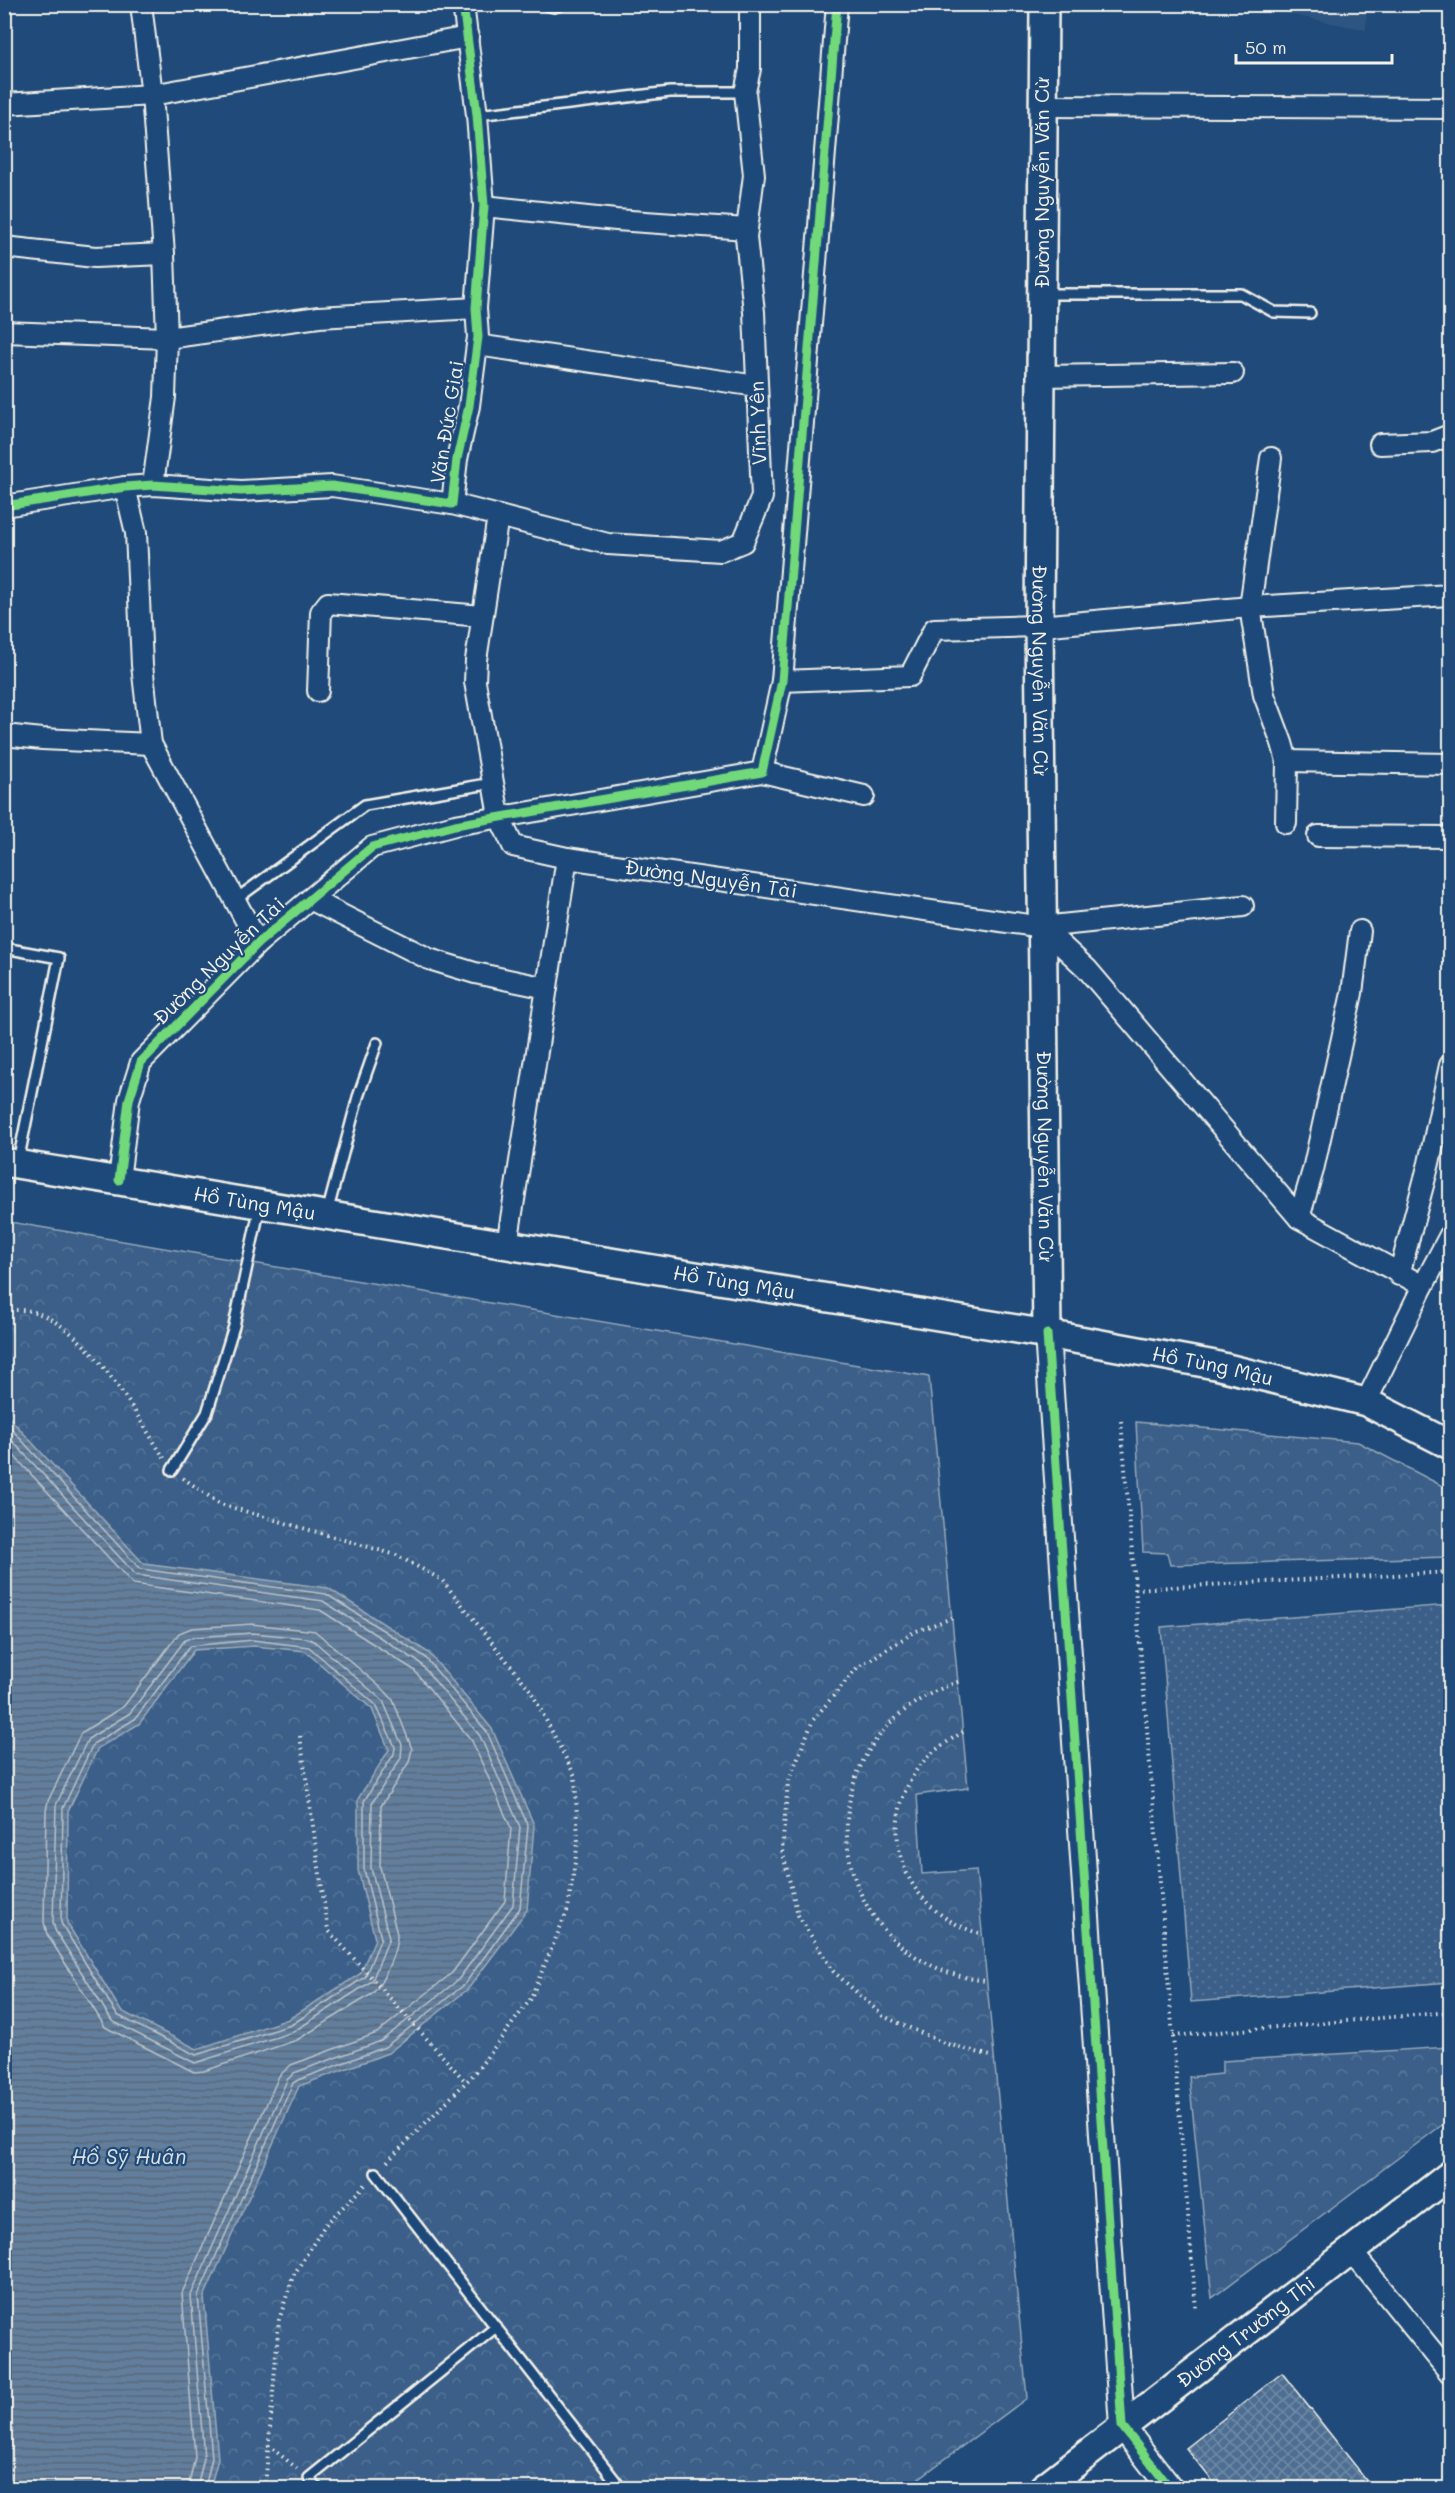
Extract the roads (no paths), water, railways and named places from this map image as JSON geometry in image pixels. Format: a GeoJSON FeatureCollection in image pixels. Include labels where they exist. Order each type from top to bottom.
{"type":"FeatureCollection","features":[{"type":"Feature","properties":{"kind":"main road","name":"Đường Nguyễn Văn Cừ"},"geometry":{"type":"LineString","coordinates":[[1044,4],[1039,626],[1047,1334]]}},
{"type":"Feature","properties":{"kind":"main road","name":"Hồ Tùng Mậu"},"geometry":{"type":"LineString","coordinates":[[11,1163],[1047,1334],[1215,1365],[1366,1402],[1450,1445]]}},
{"type":"Feature","properties":{"kind":"main road","name":"Đường Trường Thi"},"geometry":{"type":"LineString","coordinates":[[1043,2488],[1450,2175]]}},
{"type":"Feature","properties":{"kind":"street"},"geometry":{"type":"LineString","coordinates":[[141,4],[152,95],[164,254],[167,338],[165,397],[153,485]]}},
{"type":"Feature","properties":{"kind":"street","name":"Văn Đức Giai"},"geometry":{"type":"LineString","coordinates":[[4,506],[125,487],[153,485],[241,491],[332,486],[452,504],[457,459],[470,406],[477,345],[476,309],[484,206],[477,114],[463,4]]}},
{"type":"Feature","properties":{"kind":"street","name":"Vĩnh Yên"},"geometry":{"type":"LineString","coordinates":[[452,504],[608,544],[721,551],[742,542],[762,497],[754,312],[747,229],[754,176],[745,92],[750,69],[750,4]]}},
{"type":"Feature","properties":{"kind":"street"},"geometry":{"type":"LineString","coordinates":[[762,772],[782,681],[837,4]]}},
{"type":"Feature","properties":{"kind":"street"},"geometry":{"type":"LineString","coordinates":[[4,104],[152,95],[468,37]]}},
{"type":"Feature","properties":{"kind":"street"},"geometry":{"type":"LineString","coordinates":[[1043,106],[1450,108]]}},
{"type":"Feature","properties":{"kind":"street"},"geometry":{"type":"LineString","coordinates":[[484,206],[616,220],[747,229]]}},
{"type":"Feature","properties":{"kind":"street"},"geometry":{"type":"LineString","coordinates":[[4,247],[95,257],[164,254]]}},
{"type":"Feature","properties":{"kind":"street"},"geometry":{"type":"LineString","coordinates":[[4,332],[167,338],[320,317],[476,309]]}},
{"type":"Feature","properties":{"kind":"street"},"geometry":{"type":"LineString","coordinates":[[477,345],[757,386]]}},
{"type":"Feature","properties":{"kind":"street"},"geometry":{"type":"LineString","coordinates":[[1041,376],[1233,373]]}},
{"type":"Feature","properties":{"kind":"street"},"geometry":{"type":"LineString","coordinates":[[1380,444],[1432,442],[1450,435]]}},
{"type":"Feature","properties":{"kind":"street"},"geometry":{"type":"LineString","coordinates":[[1271,458],[1250,607],[1264,695],[1287,761],[1286,823]]}},
{"type":"Feature","properties":{"kind":"street"},"geometry":{"type":"LineString","coordinates":[[125,487],[136,532],[142,665],[151,744],[258,943]]}},
{"type":"Feature","properties":{"kind":"street"},"geometry":{"type":"LineString","coordinates":[[498,516],[482,616],[475,682],[499,816],[762,772],[864,796]]}},
{"type":"Feature","properties":{"kind":"street"},"geometry":{"type":"LineString","coordinates":[[782,681],[910,676],[934,629],[1039,626],[1250,607],[1450,595]]}},
{"type":"Feature","properties":{"kind":"street"},"geometry":{"type":"LineString","coordinates":[[318,691],[321,612],[328,603],[482,616]]}},
{"type":"Feature","properties":{"kind":"street"},"geometry":{"type":"LineString","coordinates":[[4,735],[151,744]]}},
{"type":"Feature","properties":{"kind":"street"},"geometry":{"type":"LineString","coordinates":[[1287,761],[1450,764]]}},
{"type":"Feature","properties":{"kind":"street","name":"Đường Nguyễn Tài"},"geometry":{"type":"LineString","coordinates":[[119,1180],[129,1100],[141,1062],[258,943],[372,847],[455,825],[499,816],[513,846],[567,858],[1042,927],[1243,906]]}},
{"type":"Feature","properties":{"kind":"street"},"geometry":{"type":"LineString","coordinates":[[1318,836],[1450,837]]}},
{"type":"Feature","properties":{"kind":"street"},"geometry":{"type":"LineString","coordinates":[[507,1245],[567,858]]}},
{"type":"Feature","properties":{"kind":"street"},"geometry":{"type":"LineString","coordinates":[[310,899],[429,959],[476,973],[547,988]]}},
{"type":"Feature","properties":{"kind":"street"},"geometry":{"type":"LineString","coordinates":[[1042,927],[1087,969],[1299,1218],[1399,1275],[1423,1286]]}},
{"type":"Feature","properties":{"kind":"street"},"geometry":{"type":"LineString","coordinates":[[1299,1218],[1313,1170],[1352,993],[1360,931]]}},
{"type":"Feature","properties":{"kind":"street"},"geometry":{"type":"LineString","coordinates":[[1399,1275],[1429,1163],[1450,1065]]}},
{"type":"Feature","properties":{"kind":"street"},"geometry":{"type":"LineString","coordinates":[[1366,1402],[1450,1235]]}},
{"type":"Feature","properties":{"kind":"street"},"geometry":{"type":"LineString","coordinates":[[1047,1334],[1122,2426],[1170,2488]]}},
{"type":"Feature","properties":{"kind":"street"},"geometry":{"type":"LineString","coordinates":[[1352,2252],[1450,2373]]}},
{"type":"Feature","properties":{"kind":"lane"},"geometry":{"type":"LineString","coordinates":[[542,4],[554,7],[563,4]]}},
{"type":"Feature","properties":{"kind":"lane"},"geometry":{"type":"LineString","coordinates":[[477,114],[670,92],[745,92]]}},
{"type":"Feature","properties":{"kind":"lane"},"geometry":{"type":"LineString","coordinates":[[1041,294],[1241,294],[1274,312],[1310,312]]}},
{"type":"Feature","properties":{"kind":"lane"},"geometry":{"type":"LineString","coordinates":[[235,900],[365,805],[493,783]]}},
{"type":"Feature","properties":{"kind":"lane"},"geometry":{"type":"LineString","coordinates":[[4,948],[59,958],[11,1163]]}},
{"type":"Feature","properties":{"kind":"lane"},"geometry":{"type":"LineString","coordinates":[[327,1215],[358,1097],[377,1043]]}},
{"type":"Feature","properties":{"kind":"lane"},"geometry":{"type":"LineString","coordinates":[[172,1470],[207,1413],[234,1326],[260,1204]]}},
{"type":"Feature","properties":{"kind":"lane"},"geometry":{"type":"LineString","coordinates":[[376,2173],[621,2488]]}},
{"type":"Feature","properties":{"kind":"lane"},"geometry":{"type":"LineString","coordinates":[[317,2488],[309,2478],[496,2327]]}},
{"type":"Feature","properties":{"kind":"water","name":"Hồ Sỹ Huân"},"geometry":{"type":"Polygon","coordinates":[[[4,1412],[144,1564],[328,1588],[429,1653],[492,1729],[534,1825],[527,1910],[468,1989],[388,2053],[299,2086],[204,2297],[218,2459],[210,2488],[5,2488],[4,1412]],[[254,1646],[194,1650],[139,1724],[98,1748],[68,1811],[67,1923],[121,2011],[197,2049],[289,2019],[360,1974],[375,1939],[358,1870],[358,1799],[389,1750],[372,1709],[305,1651],[254,1646]]]}}]}
